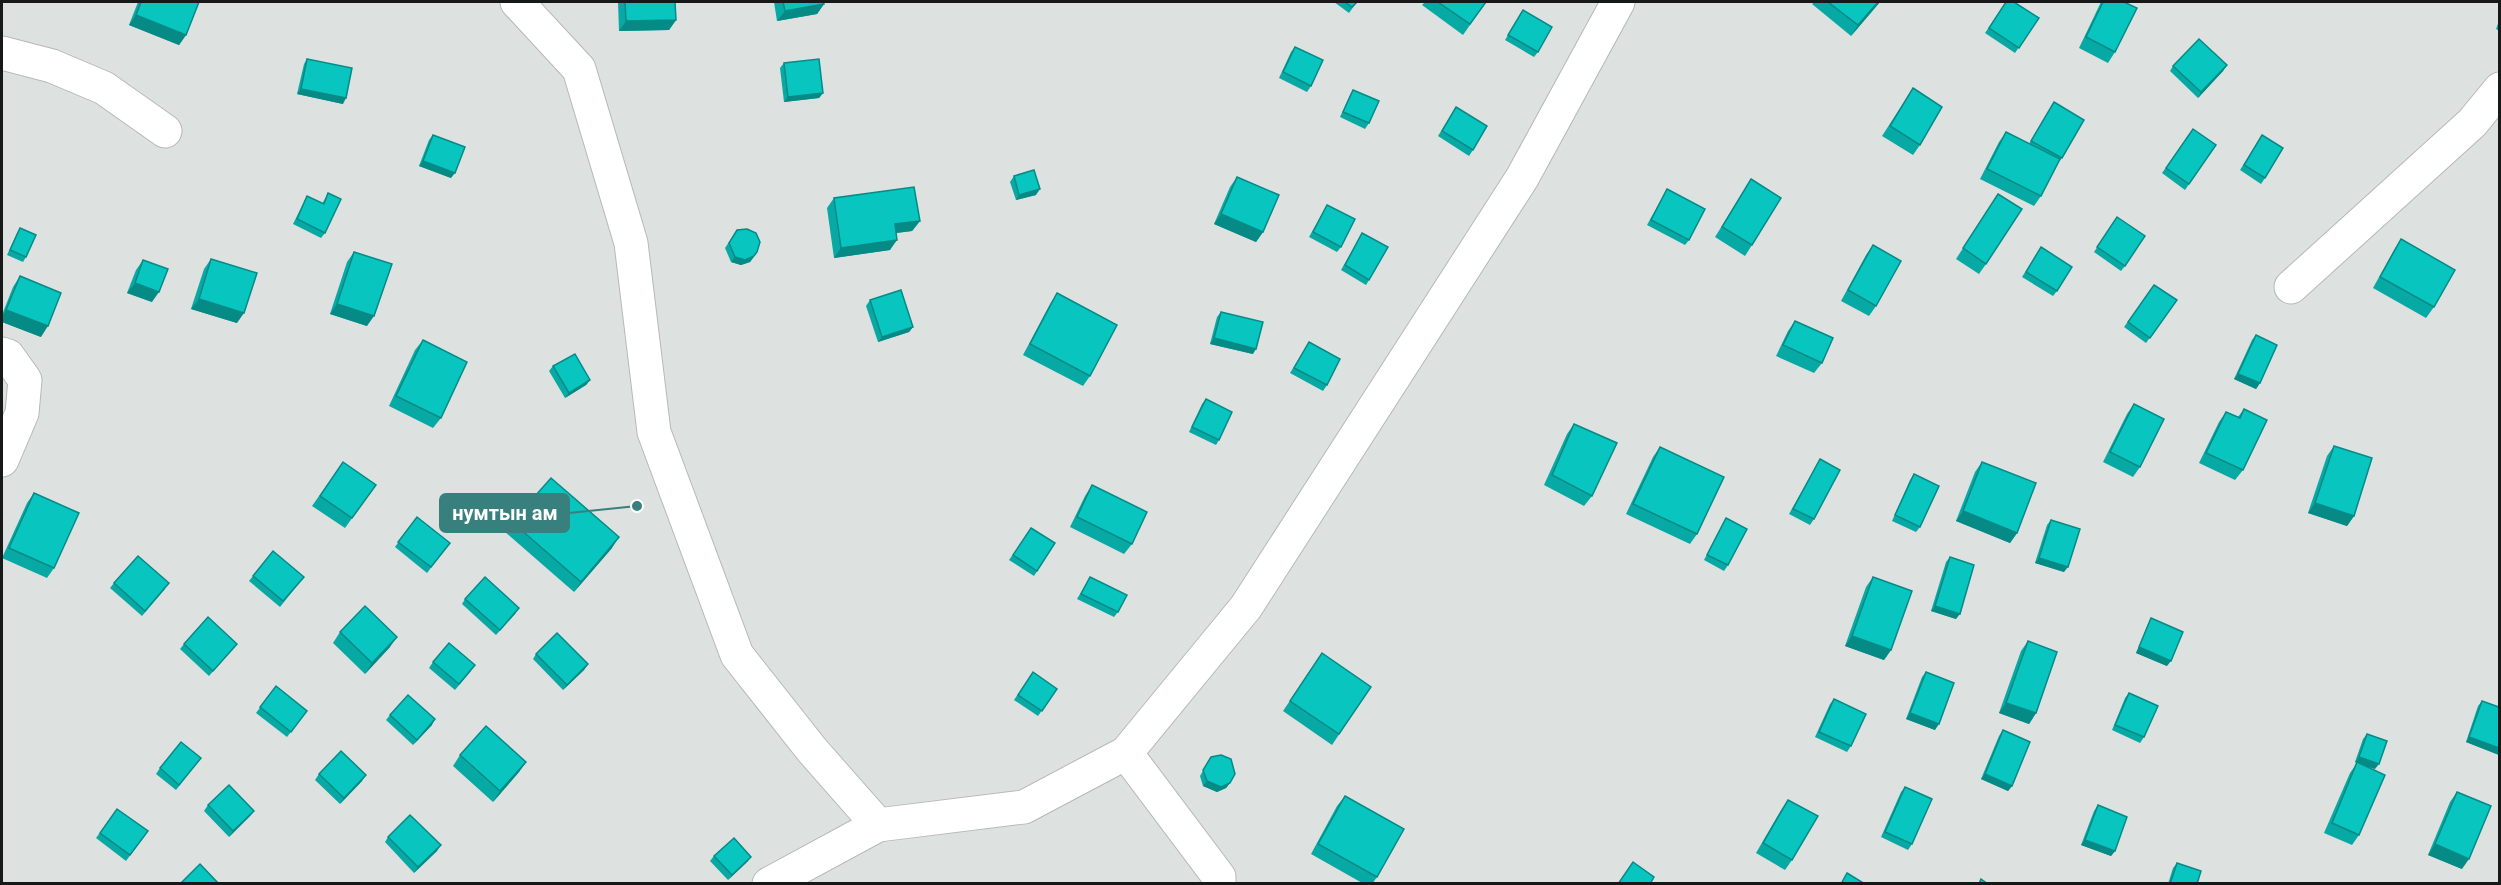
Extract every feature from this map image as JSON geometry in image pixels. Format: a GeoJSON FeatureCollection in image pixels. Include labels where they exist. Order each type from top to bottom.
{"type":"FeatureCollection","features":[{"type":"Feature","properties":{"kind":"street"},"geometry":{"type":"LineString","coordinates":[[517,2],[579,69],[631,243],[654,432],[737,655],[812,750],[878,825]]}},
{"type":"Feature","properties":{"kind":"street"},"geometry":{"type":"LineString","coordinates":[[769,884],[878,825],[1024,807],[1126,753],[1246,607],[1522,178],[1618,2]]}},
{"type":"Feature","properties":{"kind":"street"},"geometry":{"type":"LineString","coordinates":[[2,53],[52,66],[104,88],[165,131]]}},
{"type":"Feature","properties":{"kind":"street"},"geometry":{"type":"LineString","coordinates":[[2291,287],[2472,123],[2499,89]]}},
{"type":"Feature","properties":{"kind":"street"},"geometry":{"type":"LineString","coordinates":[[2,354],[8,357],[25,380],[22,413],[2,460]]}},
{"type":"Feature","properties":{"kind":"street"},"geometry":{"type":"LineString","coordinates":[[1126,753],[1222,881]]}},
{"type":"Feature","properties":{"kind":"building"},"geometry":{"type":"Polygon","coordinates":[[[141,2],[199,2],[186,35],[136,15],[141,2]]]}},
{"type":"Feature","properties":{"kind":"building"},"geometry":{"type":"Polygon","coordinates":[[[625,2],[675,2],[676,20],[626,21],[625,2]]]}},
{"type":"Feature","properties":{"kind":"building"},"geometry":{"type":"Polygon","coordinates":[[[783,2],[823,2],[824,4],[785,11],[783,2]]]}},
{"type":"Feature","properties":{"kind":"building"},"geometry":{"type":"Polygon","coordinates":[[[1345,2],[1357,2],[1352,7],[1345,2]]]}},
{"type":"Feature","properties":{"kind":"building"},"geometry":{"type":"Polygon","coordinates":[[[1438,2],[1486,2],[1470,24],[1438,2]]]}},
{"type":"Feature","properties":{"kind":"building"},"geometry":{"type":"Polygon","coordinates":[[[1828,2],[1878,2],[1858,25],[1828,2]]]}},
{"type":"Feature","properties":{"kind":"building"},"geometry":{"type":"Polygon","coordinates":[[[2006,2],[2014,2],[2039,18],[2019,48],[1989,28],[2006,2]]]}},
{"type":"Feature","properties":{"kind":"building"},"geometry":{"type":"Polygon","coordinates":[[[2103,2],[2124,2],[2137,8],[2115,52],[2086,37],[2103,2]]]}},
{"type":"Feature","properties":{"kind":"building"},"geometry":{"type":"Polygon","coordinates":[[[1523,10],[1552,27],[1538,52],[1508,35],[1523,10]]]}},
{"type":"Feature","properties":{"kind":"building"},"geometry":{"type":"Polygon","coordinates":[[[2199,39],[2227,65],[2201,92],[2173,66],[2199,39]]]}},
{"type":"Feature","properties":{"kind":"building"},"geometry":{"type":"Polygon","coordinates":[[[1295,47],[1323,60],[1311,86],[1283,72],[1295,47]]]}},
{"type":"Feature","properties":{"kind":"building"},"geometry":{"type":"Polygon","coordinates":[[[307,59],[352,68],[346,98],[301,89],[307,59]]]}},
{"type":"Feature","properties":{"kind":"building"},"geometry":{"type":"Polygon","coordinates":[[[819,59],[823,93],[788,97],[784,63],[819,59]]]}},
{"type":"Feature","properties":{"kind":"building"},"geometry":{"type":"Polygon","coordinates":[[[1913,88],[1942,107],[1920,145],[1890,126],[1913,88]]]}},
{"type":"Feature","properties":{"kind":"building"},"geometry":{"type":"Polygon","coordinates":[[[1353,90],[1379,101],[1369,123],[1343,112],[1353,90]]]}},
{"type":"Feature","properties":{"kind":"building"},"geometry":{"type":"Polygon","coordinates":[[[2054,102],[2084,120],[2062,158],[2031,141],[2054,102]]]}},
{"type":"Feature","properties":{"kind":"building"},"geometry":{"type":"Polygon","coordinates":[[[1456,107],[1487,126],[1473,150],[1442,131],[1456,107]]]}},
{"type":"Feature","properties":{"kind":"building"},"geometry":{"type":"Polygon","coordinates":[[[2193,129],[2216,145],[2189,184],[2166,168],[2193,129]]]}},
{"type":"Feature","properties":{"kind":"building"},"geometry":{"type":"Polygon","coordinates":[[[2006,132],[2060,159],[2041,196],[1987,169],[2006,132]]]}},
{"type":"Feature","properties":{"kind":"building"},"geometry":{"type":"Polygon","coordinates":[[[433,135],[465,147],[455,173],[423,161],[433,135]]]}},
{"type":"Feature","properties":{"kind":"building"},"geometry":{"type":"Polygon","coordinates":[[[2262,135],[2283,148],[2265,178],[2244,165],[2262,135]]]}},
{"type":"Feature","properties":{"kind":"building"},"geometry":{"type":"Polygon","coordinates":[[[1034,170],[1040,189],[1019,195],[1014,176],[1034,170]]]}},
{"type":"Feature","properties":{"kind":"building"},"geometry":{"type":"Polygon","coordinates":[[[1237,177],[1279,195],[1263,232],[1221,214],[1237,177]]]}},
{"type":"Feature","properties":{"kind":"building"},"geometry":{"type":"Polygon","coordinates":[[[1751,179],[1781,198],[1752,245],[1722,227],[1751,179]]]}},
{"type":"Feature","properties":{"kind":"building"},"geometry":{"type":"Polygon","coordinates":[[[914,187],[920,221],[895,224],[897,240],[841,248],[834,198],[914,187]]]}},
{"type":"Feature","properties":{"kind":"building"},"geometry":{"type":"Polygon","coordinates":[[[1667,189],[1705,209],[1689,240],[1651,220],[1667,189]]]}},
{"type":"Feature","properties":{"kind":"building"},"geometry":{"type":"Polygon","coordinates":[[[328,193],[341,199],[325,233],[297,219],[307,196],[324,204],[328,193]]]}},
{"type":"Feature","properties":{"kind":"building"},"geometry":{"type":"Polygon","coordinates":[[[1998,194],[2022,209],[1986,264],[1963,248],[1998,194]]]}},
{"type":"Feature","properties":{"kind":"building"},"geometry":{"type":"Polygon","coordinates":[[[1327,205],[1355,219],[1341,247],[1313,232],[1327,205]]]}},
{"type":"Feature","properties":{"kind":"building"},"geometry":{"type":"Polygon","coordinates":[[[2117,217],[2145,236],[2125,266],[2097,247],[2117,217]]]}},
{"type":"Feature","properties":{"kind":"building"},"geometry":{"type":"Polygon","coordinates":[[[20,228],[36,235],[26,257],[10,250],[20,228]]]}},
{"type":"Feature","properties":{"kind":"building"},"geometry":{"type":"Polygon","coordinates":[[[747,229],[756,233],[760,242],[754,256],[745,260],[735,257],[729,243],[737,230],[747,229]]]}},
{"type":"Feature","properties":{"kind":"building"},"geometry":{"type":"Polygon","coordinates":[[[1362,233],[1388,247],[1369,280],[1345,265],[1362,233]]]}},
{"type":"Feature","properties":{"kind":"building"},"geometry":{"type":"Polygon","coordinates":[[[2401,239],[2455,270],[2434,307],[2380,277],[2401,239]]]}},
{"type":"Feature","properties":{"kind":"building"},"geometry":{"type":"Polygon","coordinates":[[[1873,245],[1901,261],[1876,306],[1848,290],[1873,245]]]}},
{"type":"Feature","properties":{"kind":"building"},"geometry":{"type":"Polygon","coordinates":[[[2041,247],[2072,267],[2057,291],[2026,272],[2041,247]]]}},
{"type":"Feature","properties":{"kind":"building"},"geometry":{"type":"Polygon","coordinates":[[[354,252],[392,264],[374,316],[337,304],[354,252]]]}},
{"type":"Feature","properties":{"kind":"building"},"geometry":{"type":"Polygon","coordinates":[[[211,259],[257,273],[244,313],[199,299],[211,259]]]}},
{"type":"Feature","properties":{"kind":"building"},"geometry":{"type":"Polygon","coordinates":[[[143,260],[168,269],[159,292],[135,283],[143,260]]]}},
{"type":"Feature","properties":{"kind":"building"},"geometry":{"type":"Polygon","coordinates":[[[20,276],[61,293],[48,326],[6,310],[20,276]]]}},
{"type":"Feature","properties":{"kind":"building"},"geometry":{"type":"Polygon","coordinates":[[[2154,285],[2177,300],[2150,338],[2128,322],[2154,285]]]}},
{"type":"Feature","properties":{"kind":"building"},"geometry":{"type":"Polygon","coordinates":[[[901,290],[913,327],[882,337],[870,300],[901,290]]]}},
{"type":"Feature","properties":{"kind":"building"},"geometry":{"type":"Polygon","coordinates":[[[1057,293],[1117,325],[1090,376],[1030,344],[1057,293]]]}},
{"type":"Feature","properties":{"kind":"building"},"geometry":{"type":"Polygon","coordinates":[[[1221,312],[1263,322],[1256,349],[1214,338],[1221,312]]]}},
{"type":"Feature","properties":{"kind":"building"},"geometry":{"type":"Polygon","coordinates":[[[1795,321],[1833,338],[1822,363],[1783,345],[1795,321]]]}},
{"type":"Feature","properties":{"kind":"building"},"geometry":{"type":"Polygon","coordinates":[[[2256,335],[2277,345],[2260,383],[2238,374],[2256,335]]]}},
{"type":"Feature","properties":{"kind":"building"},"geometry":{"type":"Polygon","coordinates":[[[423,340],[467,362],[441,418],[396,396],[423,340]]]}},
{"type":"Feature","properties":{"kind":"building"},"geometry":{"type":"Polygon","coordinates":[[[1309,342],[1340,359],[1327,385],[1294,368],[1309,342]]]}},
{"type":"Feature","properties":{"kind":"building"},"geometry":{"type":"Polygon","coordinates":[[[575,354],[590,380],[569,393],[553,366],[575,354]]]}},
{"type":"Feature","properties":{"kind":"building"},"geometry":{"type":"Polygon","coordinates":[[[1206,399],[1232,412],[1219,440],[1192,427],[1206,399]]]}},
{"type":"Feature","properties":{"kind":"building"},"geometry":{"type":"Polygon","coordinates":[[[2134,404],[2164,419],[2140,467],[2110,452],[2134,404]]]}},
{"type":"Feature","properties":{"kind":"building"},"geometry":{"type":"Polygon","coordinates":[[[2244,409],[2267,420],[2243,470],[2206,453],[2226,412],[2240,418],[2244,409]]]}},
{"type":"Feature","properties":{"kind":"building"},"geometry":{"type":"Polygon","coordinates":[[[1574,424],[1617,443],[1592,496],[1552,475],[1574,424]]]}},
{"type":"Feature","properties":{"kind":"building"},"geometry":{"type":"Polygon","coordinates":[[[2334,446],[2372,458],[2354,516],[2315,503],[2334,446]]]}},
{"type":"Feature","properties":{"kind":"building"},"geometry":{"type":"Polygon","coordinates":[[[1660,447],[1724,477],[1697,534],[1633,504],[1660,447]]]}},
{"type":"Feature","properties":{"kind":"building"},"geometry":{"type":"Polygon","coordinates":[[[1820,459],[1840,470],[1814,519],[1793,509],[1820,459]]]}},
{"type":"Feature","properties":{"kind":"building"},"geometry":{"type":"Polygon","coordinates":[[[343,462],[376,485],[352,518],[320,496],[343,462]]]}},
{"type":"Feature","properties":{"kind":"building"},"geometry":{"type":"Polygon","coordinates":[[[1982,462],[2036,483],[2017,533],[1963,511],[1982,462]]]}},
{"type":"Feature","properties":{"kind":"building"},"geometry":{"type":"Polygon","coordinates":[[[1914,474],[1939,486],[1920,527],[1895,515],[1914,474]]]}},
{"type":"Feature","properties":{"kind":"building"},"geometry":{"type":"Polygon","coordinates":[[[551,478],[619,537],[581,582],[512,522],[551,478]]]}},
{"type":"Feature","properties":{"kind":"building"},"geometry":{"type":"Polygon","coordinates":[[[1092,485],[1147,512],[1132,544],[1077,517],[1092,485]]]}},
{"type":"Feature","properties":{"kind":"building"},"geometry":{"type":"Polygon","coordinates":[[[34,493],[79,513],[54,568],[9,548],[34,493]]]}},
{"type":"Feature","properties":{"kind":"building"},"geometry":{"type":"Polygon","coordinates":[[[417,517],[450,543],[431,567],[398,542],[417,517]]]}},
{"type":"Feature","properties":{"kind":"building"},"geometry":{"type":"Polygon","coordinates":[[[1726,518],[1747,529],[1728,565],[1707,555],[1726,518]]]}},
{"type":"Feature","properties":{"kind":"building"},"geometry":{"type":"Polygon","coordinates":[[[2051,520],[2080,529],[2068,567],[2039,558],[2051,520]]]}},
{"type":"Feature","properties":{"kind":"building"},"geometry":{"type":"Polygon","coordinates":[[[1031,528],[1055,543],[1037,571],[1013,555],[1031,528]]]}},
{"type":"Feature","properties":{"kind":"building"},"geometry":{"type":"Polygon","coordinates":[[[273,551],[304,577],[283,601],[253,576],[273,551]]]}},
{"type":"Feature","properties":{"kind":"building"},"geometry":{"type":"Polygon","coordinates":[[[138,556],[169,583],[145,611],[114,583],[138,556]]]}},
{"type":"Feature","properties":{"kind":"building"},"geometry":{"type":"Polygon","coordinates":[[[1950,557],[1974,565],[1960,614],[1935,606],[1950,557]]]}},
{"type":"Feature","properties":{"kind":"building"},"geometry":{"type":"Polygon","coordinates":[[[485,577],[519,608],[500,630],[465,599],[485,577]]]}},
{"type":"Feature","properties":{"kind":"building"},"geometry":{"type":"Polygon","coordinates":[[[1090,577],[1127,595],[1118,612],[1081,594],[1090,577]]]}},
{"type":"Feature","properties":{"kind":"building"},"geometry":{"type":"Polygon","coordinates":[[[1873,577],[1912,591],[1891,650],[1852,636],[1873,577]]]}},
{"type":"Feature","properties":{"kind":"building"},"geometry":{"type":"Polygon","coordinates":[[[365,606],[397,637],[372,663],[340,632],[365,606]]]}},
{"type":"Feature","properties":{"kind":"building"},"geometry":{"type":"Polygon","coordinates":[[[208,617],[237,644],[213,671],[184,644],[208,617]]]}},
{"type":"Feature","properties":{"kind":"building"},"geometry":{"type":"Polygon","coordinates":[[[2151,618],[2183,632],[2171,661],[2139,647],[2151,618]]]}},
{"type":"Feature","properties":{"kind":"building"},"geometry":{"type":"Polygon","coordinates":[[[557,633],[588,664],[567,685],[536,654],[557,633]]]}},
{"type":"Feature","properties":{"kind":"building"},"geometry":{"type":"Polygon","coordinates":[[[2028,641],[2057,652],[2036,713],[2006,703],[2028,641]]]}},
{"type":"Feature","properties":{"kind":"building"},"geometry":{"type":"Polygon","coordinates":[[[449,643],[475,665],[459,684],[433,662],[449,643]]]}},
{"type":"Feature","properties":{"kind":"building"},"geometry":{"type":"Polygon","coordinates":[[[1322,653],[1371,687],[1339,734],[1290,701],[1322,653]]]}},
{"type":"Feature","properties":{"kind":"building"},"geometry":{"type":"Polygon","coordinates":[[[1033,672],[1057,689],[1042,711],[1018,695],[1033,672]]]}},
{"type":"Feature","properties":{"kind":"building"},"geometry":{"type":"Polygon","coordinates":[[[1926,672],[1954,683],[1939,724],[1910,713],[1926,672]]]}},
{"type":"Feature","properties":{"kind":"building"},"geometry":{"type":"Polygon","coordinates":[[[276,686],[307,711],[291,732],[260,707],[276,686]]]}},
{"type":"Feature","properties":{"kind":"building"},"geometry":{"type":"Polygon","coordinates":[[[2129,693],[2158,706],[2144,737],[2115,725],[2129,693]]]}},
{"type":"Feature","properties":{"kind":"building"},"geometry":{"type":"Polygon","coordinates":[[[408,695],[435,719],[417,740],[390,715],[408,695]]]}},
{"type":"Feature","properties":{"kind":"building"},"geometry":{"type":"Polygon","coordinates":[[[1834,699],[1866,714],[1851,746],[1819,732],[1834,699]]]}},
{"type":"Feature","properties":{"kind":"building"},"geometry":{"type":"Polygon","coordinates":[[[2482,701],[2499,707],[2499,748],[2469,737],[2482,701]]]}},
{"type":"Feature","properties":{"kind":"building"},"geometry":{"type":"Polygon","coordinates":[[[486,726],[526,762],[500,791],[460,755],[486,726]]]}},
{"type":"Feature","properties":{"kind":"building"},"geometry":{"type":"Polygon","coordinates":[[[2003,730],[2030,742],[2012,786],[1985,774],[2003,730]]]}},
{"type":"Feature","properties":{"kind":"building"},"geometry":{"type":"Polygon","coordinates":[[[2367,734],[2387,741],[2379,764],[2359,757],[2367,734]]]}},
{"type":"Feature","properties":{"kind":"building"},"geometry":{"type":"Polygon","coordinates":[[[181,742],[201,758],[179,785],[160,768],[181,742]]]}},
{"type":"Feature","properties":{"kind":"building"},"geometry":{"type":"Polygon","coordinates":[[[341,751],[366,775],[344,798],[319,774],[341,751]]]}},
{"type":"Feature","properties":{"kind":"building"},"geometry":{"type":"Polygon","coordinates":[[[1221,755],[1231,759],[1235,774],[1230,783],[1221,787],[1207,781],[1203,770],[1211,757],[1221,755]]]}},
{"type":"Feature","properties":{"kind":"building"},"geometry":{"type":"Polygon","coordinates":[[[2357,762],[2385,775],[2359,835],[2332,823],[2357,762]]]}},
{"type":"Feature","properties":{"kind":"building"},"geometry":{"type":"Polygon","coordinates":[[[229,785],[254,811],[233,831],[208,805],[229,785]]]}},
{"type":"Feature","properties":{"kind":"building"},"geometry":{"type":"Polygon","coordinates":[[[1905,787],[1932,799],[1912,844],[1885,832],[1905,787]]]}},
{"type":"Feature","properties":{"kind":"building"},"geometry":{"type":"Polygon","coordinates":[[[2457,792],[2491,806],[2469,859],[2435,844],[2457,792]]]}},
{"type":"Feature","properties":{"kind":"building"},"geometry":{"type":"Polygon","coordinates":[[[1345,796],[1404,829],[1377,877],[1318,844],[1345,796]]]}},
{"type":"Feature","properties":{"kind":"building"},"geometry":{"type":"Polygon","coordinates":[[[1788,800],[1818,816],[1792,860],[1763,843],[1788,800]]]}},
{"type":"Feature","properties":{"kind":"building"},"geometry":{"type":"Polygon","coordinates":[[[2098,805],[2127,817],[2115,851],[2085,840],[2098,805]]]}},
{"type":"Feature","properties":{"kind":"building"},"geometry":{"type":"Polygon","coordinates":[[[117,809],[148,831],[130,855],[100,833],[117,809]]]}},
{"type":"Feature","properties":{"kind":"building"},"geometry":{"type":"Polygon","coordinates":[[[410,815],[441,845],[418,867],[388,837],[410,815]]]}},
{"type":"Feature","properties":{"kind":"building"},"geometry":{"type":"Polygon","coordinates":[[[734,838],[751,857],[732,875],[714,856],[734,838]]]}},
{"type":"Feature","properties":{"kind":"building"},"geometry":{"type":"Polygon","coordinates":[[[1633,862],[1654,877],[1650,884],[1618,884],[1633,862]]]}},
{"type":"Feature","properties":{"kind":"building"},"geometry":{"type":"Polygon","coordinates":[[[2177,863],[2201,871],[2197,884],[2170,884],[2177,863]]]}},
{"type":"Feature","properties":{"kind":"building"},"geometry":{"type":"Polygon","coordinates":[[[200,864],[219,884],[180,884],[200,864]]]}},
{"type":"Feature","properties":{"kind":"building"},"geometry":{"type":"Polygon","coordinates":[[[1847,873],[1865,884],[1841,884],[1847,873]]]}},
{"type":"Feature","properties":{"kind":"place","name":"нумтын ам"},"geometry":{"type":"Point","coordinates":[637,506]}}]}
